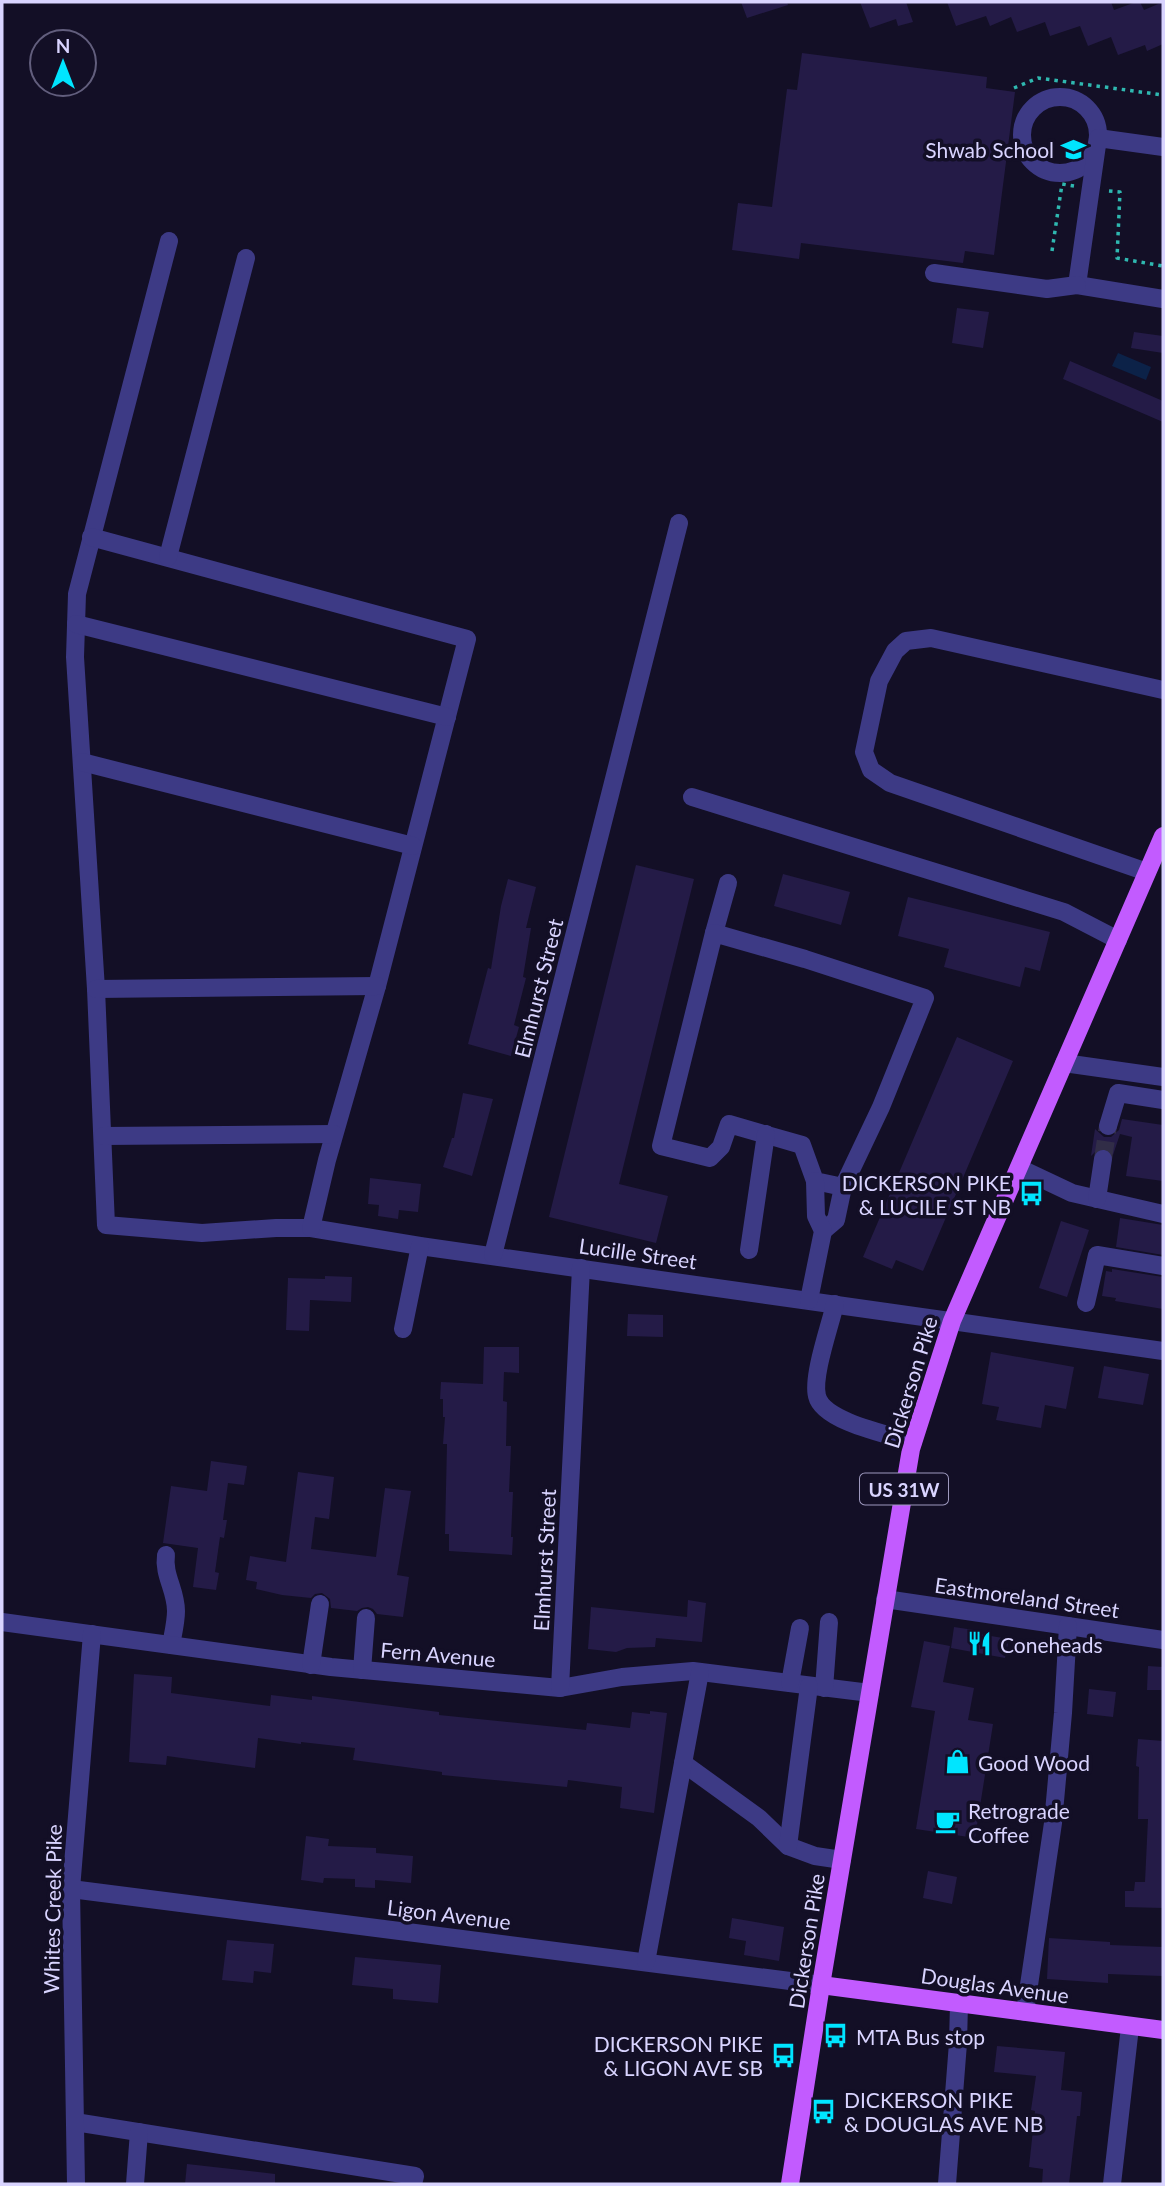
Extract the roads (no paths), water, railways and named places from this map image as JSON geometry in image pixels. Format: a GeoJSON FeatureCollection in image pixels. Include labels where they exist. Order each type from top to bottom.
{"type":"FeatureCollection","features":[{"type":"Feature","properties":{"kind":"main road","name":"Dickerson Pike"},"geometry":{"type":"LineString","coordinates":[[790,2184],[885,1598],[913,1442],[952,1321],[1163,836]]}},
{"type":"Feature","properties":{"kind":"main road","name":"Douglas Avenue"},"geometry":{"type":"LineString","coordinates":[[821,1985],[1163,2030]]}},
{"type":"Feature","properties":{"kind":"street"},"geometry":{"type":"LineString","coordinates":[[1077,285],[1098,138],[1097,125],[1083,104],[1059,97],[1047,99],[1036,106],[1027,115],[1023,127],[1026,151],[1033,161],[1043,169],[1055,172],[1079,168],[1095,150],[1098,138]]}},
{"type":"Feature","properties":{"kind":"street"},"geometry":{"type":"LineString","coordinates":[[1098,138],[1163,147]]}},
{"type":"Feature","properties":{"kind":"street"},"geometry":{"type":"LineString","coordinates":[[1067,172],[1090,188]]}},
{"type":"Feature","properties":{"kind":"street"},"geometry":{"type":"LineString","coordinates":[[169,241],[77,594],[75,657],[103,1136],[334,1134]]}},
{"type":"Feature","properties":{"kind":"street"},"geometry":{"type":"LineString","coordinates":[[168,557],[246,258]]}},
{"type":"Feature","properties":{"kind":"street"},"geometry":{"type":"LineString","coordinates":[[934,273],[1047,289],[1077,285],[1163,299]]}},
{"type":"Feature","properties":{"kind":"street","name":"Elmhurst Street"},"geometry":{"type":"LineString","coordinates":[[493,1255],[679,523]]}},
{"type":"Feature","properties":{"kind":"street"},"geometry":{"type":"LineString","coordinates":[[91,537],[467,639],[311,1228]]}},
{"type":"Feature","properties":{"kind":"street"},"geometry":{"type":"LineString","coordinates":[[76,624],[447,717]]}},
{"type":"Feature","properties":{"kind":"street"},"geometry":{"type":"LineString","coordinates":[[1147,873],[890,783],[871,770],[864,752],[879,681],[895,651],[906,641],[931,638],[1163,691]]}},
{"type":"Feature","properties":{"kind":"street"},"geometry":{"type":"LineString","coordinates":[[82,762],[413,846]]}},
{"type":"Feature","properties":{"kind":"street"},"geometry":{"type":"LineString","coordinates":[[692,797],[1064,912],[1118,940]]}},
{"type":"Feature","properties":{"kind":"street"},"geometry":{"type":"LineString","coordinates":[[728,883],[661,1146],[710,1158],[721,1147],[729,1124],[802,1145],[815,1181],[816,1216],[823,1231],[809,1300]]}},
{"type":"Feature","properties":{"kind":"street"},"geometry":{"type":"LineString","coordinates":[[714,933],[925,998],[881,1107],[843,1187],[836,1220],[823,1231]]}},
{"type":"Feature","properties":{"kind":"street"},"geometry":{"type":"LineString","coordinates":[[96,989],[377,986]]}},
{"type":"Feature","properties":{"kind":"street"},"geometry":{"type":"LineString","coordinates":[[1064,1063],[1163,1077]]}},
{"type":"Feature","properties":{"kind":"street"},"geometry":{"type":"LineString","coordinates":[[1108,1126],[1118,1093],[1163,1100]]}},
{"type":"Feature","properties":{"kind":"street"},"geometry":{"type":"LineString","coordinates":[[749,1250],[766,1134]]}},
{"type":"Feature","properties":{"kind":"street","name":"Lucille Street"},"geometry":{"type":"LineString","coordinates":[[103,1136],[106,1225],[202,1233],[276,1227],[311,1228],[419,1246],[1163,1351]]}},
{"type":"Feature","properties":{"kind":"street"},"geometry":{"type":"LineString","coordinates":[[1097,1199],[1103,1159]]}},
{"type":"Feature","properties":{"kind":"street"},"geometry":{"type":"LineString","coordinates":[[1018,1168],[1072,1193],[1163,1214]]}},
{"type":"Feature","properties":{"kind":"street"},"geometry":{"type":"LineString","coordinates":[[815,1181],[843,1187]]}},
{"type":"Feature","properties":{"kind":"street"},"geometry":{"type":"LineString","coordinates":[[403,1329],[419,1246]]}},
{"type":"Feature","properties":{"kind":"street"},"geometry":{"type":"LineString","coordinates":[[1086,1303],[1097,1255],[1163,1266]]}},
{"type":"Feature","properties":{"kind":"street","name":"Elmhurst Street"},"geometry":{"type":"LineString","coordinates":[[560,1688],[580,1268]]}},
{"type":"Feature","properties":{"kind":"street"},"geometry":{"type":"LineString","coordinates":[[835,1304],[818,1371],[816,1396],[821,1404],[839,1418],[913,1442]]}},
{"type":"Feature","properties":{"kind":"street"},"geometry":{"type":"LineString","coordinates":[[166,1555],[164,1568],[172,1587],[176,1610],[171,1645]]}},
{"type":"Feature","properties":{"kind":"street","name":"Eastmoreland Street"},"geometry":{"type":"LineString","coordinates":[[885,1598],[1163,1640]]}},
{"type":"Feature","properties":{"kind":"street"},"geometry":{"type":"LineString","coordinates":[[311,1665],[320,1604]]}},
{"type":"Feature","properties":{"kind":"street"},"geometry":{"type":"LineString","coordinates":[[362,1670],[366,1618]]}},
{"type":"Feature","properties":{"kind":"street","name":"Fern Avenue"},"geometry":{"type":"LineString","coordinates":[[2,1622],[311,1665],[560,1688],[622,1677],[701,1672],[870,1693]]}},
{"type":"Feature","properties":{"kind":"street"},"geometry":{"type":"LineString","coordinates":[[788,1846],[829,1622]]}},
{"type":"Feature","properties":{"kind":"street"},"geometry":{"type":"LineString","coordinates":[[1025,2012],[1053,1822],[1068,1626]]}},
{"type":"Feature","properties":{"kind":"street"},"geometry":{"type":"LineString","coordinates":[[790,1683],[800,1628]]}},
{"type":"Feature","properties":{"kind":"street","name":"Whites Creek Pike"},"geometry":{"type":"LineString","coordinates":[[76,2184],[71,1889],[92,1634]]}},
{"type":"Feature","properties":{"kind":"street"},"geometry":{"type":"LineString","coordinates":[[646,1962],[701,1672]]}},
{"type":"Feature","properties":{"kind":"street"},"geometry":{"type":"LineString","coordinates":[[683,1763],[760,1818],[788,1846],[815,1856],[842,1860]]}},
{"type":"Feature","properties":{"kind":"street","name":"Ligon Avenue"},"geometry":{"type":"LineString","coordinates":[[71,1889],[821,1985]]}},
{"type":"Feature","properties":{"kind":"street"},"geometry":{"type":"LineString","coordinates":[[947,2184],[960,2004]]}},
{"type":"Feature","properties":{"kind":"street"},"geometry":{"type":"LineString","coordinates":[[1112,2184],[1130,2027]]}},
{"type":"Feature","properties":{"kind":"street"},"geometry":{"type":"LineString","coordinates":[[75,2122],[415,2176],[414,2184]]}},
{"type":"Feature","properties":{"kind":"street"},"geometry":{"type":"LineString","coordinates":[[135,2184],[139,2132]]}},
{"type":"Feature","properties":{"kind":"water"},"geometry":{"type":"Polygon","coordinates":[[[1118,353],[1151,367],[1146,380],[1112,366],[1118,353]]]}},
{"type":"Feature","properties":{"kind":"tunnel"},"geometry":{"type":"LineString","coordinates":[[1103,1159],[1108,1126]]}},
{"type":"Feature","properties":{"kind":"place","name":"Shwab School"},"geometry":{"type":"Point","coordinates":[1074,149]}},
{"type":"Feature","properties":{"kind":"place","name":"DICKERSON PIKE & LUCILE ST NB"},"geometry":{"type":"Point","coordinates":[1031,1194]}},
{"type":"Feature","properties":{"kind":"place","name":"Coneheads"},"geometry":{"type":"Point","coordinates":[980,1644]}},
{"type":"Feature","properties":{"kind":"place","name":"Good Wood"},"geometry":{"type":"Point","coordinates":[958,1762]}},
{"type":"Feature","properties":{"kind":"place","name":"Retrograde Coffee"},"geometry":{"type":"Point","coordinates":[948,1822]}},
{"type":"Feature","properties":{"kind":"place","name":"MTA Bus stop"},"geometry":{"type":"Point","coordinates":[836,2036]}},
{"type":"Feature","properties":{"kind":"place","name":"DICKERSON PIKE & LIGON AVE SB"},"geometry":{"type":"Point","coordinates":[783,2055]}},
{"type":"Feature","properties":{"kind":"place","name":"DICKERSON PIKE & DOUGLAS AVE NB"},"geometry":{"type":"Point","coordinates":[824,2111]}}]}
